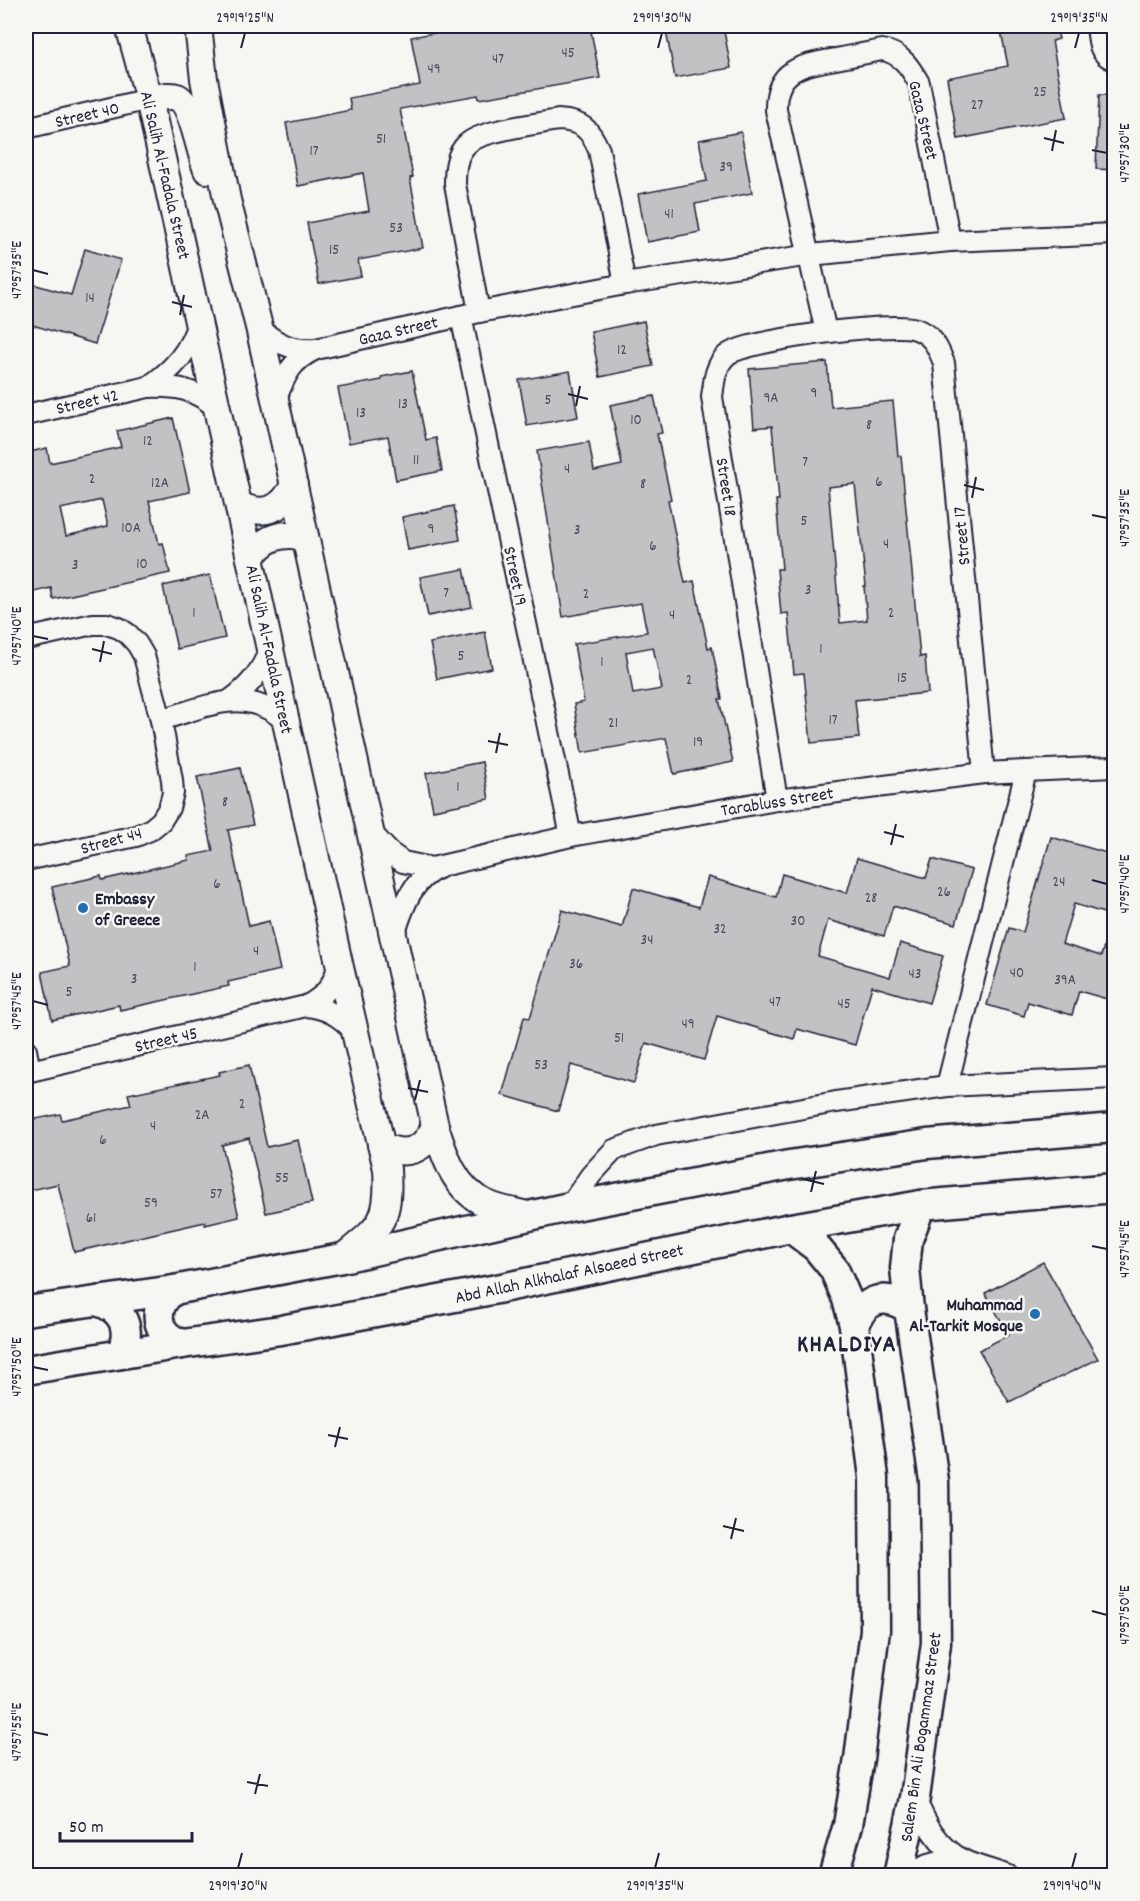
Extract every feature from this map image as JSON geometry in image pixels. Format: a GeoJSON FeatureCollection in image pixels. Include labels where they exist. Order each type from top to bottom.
{"type":"FeatureCollection","features":[{"type":"Feature","properties":{"kind":"main road"},"geometry":{"type":"LineString","coordinates":[[26,1311],[174,1290],[342,1258],[569,1207],[789,1165],[927,1144],[1111,1130]]}},
{"type":"Feature","properties":{"kind":"main road","name":"Abd Allah Alkhalaf Alsaeed Street"},"geometry":{"type":"LineString","coordinates":[[26,1370],[281,1330],[482,1292],[791,1228],[921,1206],[1110,1186]]}},
{"type":"Feature","properties":{"kind":"main road","name":"Salem Bin Ali Bogammaz Street"},"geometry":{"type":"LineString","coordinates":[[898,1875],[915,1798],[936,1643],[933,1481],[904,1268],[908,1239],[921,1206]]}},
{"type":"Feature","properties":{"kind":"main road"},"geometry":{"type":"LineString","coordinates":[[791,1228],[816,1247],[834,1269],[847,1299],[854,1325],[874,1477],[875,1630],[859,1759],[848,1825],[833,1875]]}},
{"type":"Feature","properties":{"kind":"main road"},"geometry":{"type":"LineString","coordinates":[[174,1290],[162,1302],[159,1320],[166,1336],[182,1344]]}},
{"type":"Feature","properties":{"kind":"main road"},"geometry":{"type":"LineString","coordinates":[[854,1325],[860,1312],[870,1303],[884,1299],[897,1301],[909,1309]]}},
{"type":"Feature","properties":{"kind":"main road"},"geometry":{"type":"LineString","coordinates":[[97,1301],[108,1304],[124,1321],[127,1332],[126,1344],[121,1354]]}},
{"type":"Feature","properties":{"kind":"street","name":"Ali Salih Al-Fadala Street"},"geometry":{"type":"LineString","coordinates":[[129,26],[149,99],[199,320],[285,721],[387,1178],[386,1211],[376,1228],[342,1258]]}},
{"type":"Feature","properties":{"kind":"street"},"geometry":{"type":"LineString","coordinates":[[198,26],[204,79],[228,201],[259,327],[435,1126],[453,1173],[467,1191],[483,1203],[531,1216]]}},
{"type":"Feature","properties":{"kind":"street"},"geometry":{"type":"LineString","coordinates":[[1097,26],[1099,47],[1106,57],[1114,60]]}},
{"type":"Feature","properties":{"kind":"street","name":"Gaza Street"},"geometry":{"type":"LineString","coordinates":[[810,255],[777,110],[776,98],[780,85],[801,65],[882,50],[892,52],[902,58],[919,83],[950,241]]}},
{"type":"Feature","properties":{"kind":"street"},"geometry":{"type":"LineString","coordinates":[[149,99],[171,96],[178,97],[184,102],[206,168],[228,201]]}},
{"type":"Feature","properties":{"kind":"street","name":"Street 40"},"geometry":{"type":"LineString","coordinates":[[26,128],[149,99]]}},
{"type":"Feature","properties":{"kind":"street"},"geometry":{"type":"LineString","coordinates":[[470,314],[455,184],[458,158],[465,145],[484,135],[558,120],[571,120],[582,125],[593,135],[599,150],[625,284]]}},
{"type":"Feature","properties":{"kind":"street","name":"Gaza Street"},"geometry":{"type":"LineString","coordinates":[[259,327],[274,340],[287,347],[302,350],[316,349],[470,314],[625,284],[810,255],[950,241],[1114,234]]}},
{"type":"Feature","properties":{"kind":"street"},"geometry":{"type":"LineString","coordinates":[[810,255],[826,332]]}},
{"type":"Feature","properties":{"kind":"street","name":"Street 19"},"geometry":{"type":"LineString","coordinates":[[470,314],[571,836]]}},
{"type":"Feature","properties":{"kind":"street","name":"Street 42"},"geometry":{"type":"LineString","coordinates":[[148,387],[172,368],[185,352],[194,337],[199,320]]}},
{"type":"Feature","properties":{"kind":"street","name":"Street 17"},"geometry":{"type":"LineString","coordinates":[[826,332],[904,327],[918,330],[928,335],[937,345],[944,363],[984,773]]}},
{"type":"Feature","properties":{"kind":"street","name":"Street 18"},"geometry":{"type":"LineString","coordinates":[[777,800],[712,397],[719,364],[728,354],[742,348],[826,332]]}},
{"type":"Feature","properties":{"kind":"street","name":"Gaza Street"},"geometry":{"type":"LineString","coordinates":[[275,401],[291,366],[303,355],[316,349]]}},
{"type":"Feature","properties":{"kind":"street","name":"Street 42"},"geometry":{"type":"LineString","coordinates":[[26,415],[148,387],[190,391],[204,397],[218,409]]}},
{"type":"Feature","properties":{"kind":"street"},"geometry":{"type":"LineString","coordinates":[[239,505],[260,512],[271,509],[281,504],[289,496],[294,485]]}},
{"type":"Feature","properties":{"kind":"street"},"geometry":{"type":"LineString","coordinates":[[250,558],[256,549],[274,537],[294,534],[305,537]]}},
{"type":"Feature","properties":{"kind":"street","name":"Street 44"},"geometry":{"type":"LineString","coordinates":[[26,639],[93,624],[107,624],[128,634],[138,644],[144,656],[161,720],[172,780],[169,808],[150,830],[136,836],[26,860]]}},
{"type":"Feature","properties":{"kind":"street"},"geometry":{"type":"LineString","coordinates":[[228,701],[252,682],[261,670],[270,649]]}},
{"type":"Feature","properties":{"kind":"street"},"geometry":{"type":"LineString","coordinates":[[161,720],[228,701],[255,703],[268,708],[285,721]]}},
{"type":"Feature","properties":{"kind":"street","name":"Tarabluss Street"},"geometry":{"type":"LineString","coordinates":[[393,938],[407,898],[417,882],[431,871],[571,836],[777,800],[984,773],[1114,767]]}},
{"type":"Feature","properties":{"kind":"street"},"geometry":{"type":"LineString","coordinates":[[947,1086],[1026,771]]}},
{"type":"Feature","properties":{"kind":"street","name":"Tarabluss Street"},"geometry":{"type":"LineString","coordinates":[[369,828],[389,852],[403,862],[432,868],[444,867]]}},
{"type":"Feature","properties":{"kind":"street","name":"Street 45"},"geometry":{"type":"LineString","coordinates":[[28,1071],[306,1006],[319,1000],[330,987],[339,963]]}},
{"type":"Feature","properties":{"kind":"street","name":"Street 45"},"geometry":{"type":"LineString","coordinates":[[306,1006],[335,1013],[354,1031]]}},
{"type":"Feature","properties":{"kind":"street"},"geometry":{"type":"LineString","coordinates":[[26,1050],[28,1071]]}},
{"type":"Feature","properties":{"kind":"street"},"geometry":{"type":"LineString","coordinates":[[569,1207],[591,1175],[614,1149],[656,1135],[836,1102],[947,1086],[1114,1078]]}},
{"type":"Feature","properties":{"kind":"street"},"geometry":{"type":"LineString","coordinates":[[381,1145],[403,1152],[414,1150],[423,1145],[431,1136],[435,1126]]}},
{"type":"Feature","properties":{"kind":"street"},"geometry":{"type":"LineString","coordinates":[[915,1798],[926,1822],[941,1843],[963,1860],[1008,1875]]}},
{"type":"Feature","properties":{"kind":"street"},"geometry":{"type":"LineString","coordinates":[[909,1875],[937,1862],[963,1860]]}},
{"type":"Feature","properties":{"kind":"building"},"geometry":{"type":"Polygon","coordinates":[[[473,26],[590,26],[600,78],[479,99],[478,95],[400,109],[423,248],[358,260],[361,276],[319,284],[307,223],[369,211],[363,173],[298,186],[286,123],[351,110],[349,98],[420,85],[411,37],[473,26]]]}},
{"type":"Feature","properties":{"kind":"building"},"geometry":{"type":"Polygon","coordinates":[[[665,26],[723,26],[731,68],[675,78],[665,26]]]}},
{"type":"Feature","properties":{"kind":"building"},"geometry":{"type":"Polygon","coordinates":[[[1000,26],[1056,26],[1059,39],[1052,41],[1066,118],[958,139],[947,78],[1008,66],[1000,26]]]}},
{"type":"Feature","properties":{"kind":"building"},"geometry":{"type":"Polygon","coordinates":[[[1099,95],[1114,95],[1114,170],[1096,169],[1099,95]]]}},
{"type":"Feature","properties":{"kind":"building"},"geometry":{"type":"Polygon","coordinates":[[[741,132],[752,193],[695,204],[700,232],[647,242],[638,194],[707,181],[699,140],[741,132]]]}},
{"type":"Feature","properties":{"kind":"building"},"geometry":{"type":"Polygon","coordinates":[[[85,249],[121,260],[95,344],[26,323],[26,282],[71,295],[85,249]]]}},
{"type":"Feature","properties":{"kind":"building"},"geometry":{"type":"Polygon","coordinates":[[[644,321],[653,366],[600,377],[591,332],[644,321]]]}},
{"type":"Feature","properties":{"kind":"building"},"geometry":{"type":"Polygon","coordinates":[[[827,362],[831,407],[893,401],[898,456],[901,456],[920,657],[925,656],[928,693],[855,700],[859,738],[811,743],[804,673],[794,674],[788,613],[781,614],[777,569],[782,569],[776,500],[779,500],[772,426],[754,428],[749,369],[827,362]],[[855,484],[828,487],[840,623],[867,620],[864,586],[866,586],[855,484]]]}},
{"type":"Feature","properties":{"kind":"building"},"geometry":{"type":"Polygon","coordinates":[[[412,371],[426,440],[436,438],[442,471],[396,480],[388,436],[349,443],[338,388],[382,380],[381,377],[412,371]]]}},
{"type":"Feature","properties":{"kind":"building"},"geometry":{"type":"Polygon","coordinates":[[[570,371],[578,417],[527,426],[519,380],[570,371]]]}},
{"type":"Feature","properties":{"kind":"building"},"geometry":{"type":"Polygon","coordinates":[[[654,396],[662,433],[657,434],[685,583],[694,581],[708,648],[712,647],[722,699],[719,699],[733,762],[674,774],[666,738],[582,753],[574,704],[584,702],[574,644],[647,632],[641,603],[563,617],[537,451],[589,442],[594,471],[622,465],[610,405],[654,396]],[[653,647],[626,652],[633,694],[662,689],[653,647]]]}},
{"type":"Feature","properties":{"kind":"building"},"geometry":{"type":"Polygon","coordinates":[[[173,418],[190,492],[149,501],[159,544],[163,543],[170,573],[53,599],[51,588],[26,594],[26,453],[47,448],[50,463],[121,447],[117,431],[173,418]],[[102,500],[60,509],[66,536],[108,526],[102,500]]]}},
{"type":"Feature","properties":{"kind":"building"},"geometry":{"type":"Polygon","coordinates":[[[454,506],[460,540],[408,550],[402,517],[454,506]]]}},
{"type":"Feature","properties":{"kind":"building"},"geometry":{"type":"Polygon","coordinates":[[[464,569],[472,607],[428,616],[420,577],[464,569]]]}},
{"type":"Feature","properties":{"kind":"building"},"geometry":{"type":"Polygon","coordinates":[[[210,575],[225,638],[177,649],[163,586],[210,575]]]}},
{"type":"Feature","properties":{"kind":"building"},"geometry":{"type":"Polygon","coordinates":[[[485,632],[492,668],[437,679],[430,643],[485,632]]]}},
{"type":"Feature","properties":{"kind":"building"},"geometry":{"type":"Polygon","coordinates":[[[482,762],[489,799],[433,810],[426,773],[482,762]]]}},
{"type":"Feature","properties":{"kind":"building"},"geometry":{"type":"Polygon","coordinates":[[[240,768],[253,825],[228,830],[249,926],[269,921],[280,970],[228,982],[229,986],[120,1010],[119,1005],[52,1020],[42,972],[70,966],[52,887],[101,876],[102,880],[189,860],[188,856],[213,851],[197,777],[240,768]]]}},
{"type":"Feature","properties":{"kind":"building"},"geometry":{"type":"Polygon","coordinates":[[[1051,837],[1114,855],[1114,916],[1074,904],[1062,944],[1101,956],[1111,923],[1114,924],[1114,1001],[1079,991],[1072,1015],[1028,1002],[1024,1016],[987,1005],[1009,928],[1023,932],[1051,837]]]}},
{"type":"Feature","properties":{"kind":"building"},"geometry":{"type":"Polygon","coordinates":[[[857,858],[926,878],[932,859],[972,870],[956,924],[893,906],[884,936],[828,920],[818,956],[890,977],[900,943],[943,956],[929,1003],[872,986],[855,1045],[797,1029],[794,1039],[717,1016],[704,1060],[646,1043],[634,1083],[571,1065],[558,1111],[502,1095],[524,1017],[530,1018],[562,910],[622,927],[633,888],[699,907],[708,877],[776,897],[782,874],[847,893],[857,858]]]}},
{"type":"Feature","properties":{"kind":"building"},"geometry":{"type":"Polygon","coordinates":[[[249,1065],[267,1147],[298,1140],[312,1203],[266,1213],[249,1138],[222,1145],[239,1217],[205,1225],[205,1222],[74,1252],[58,1184],[26,1191],[26,1121],[60,1114],[62,1120],[131,1105],[128,1094],[220,1075],[219,1072],[249,1065]]]}},
{"type":"Feature","properties":{"kind":"building","name":"Muhammad Al-Tarkit Mosque"},"geometry":{"type":"Polygon","coordinates":[[[1043,1262],[1098,1359],[1009,1402],[979,1350],[1009,1335],[985,1293],[1043,1262]]]}},
{"type":"Feature","properties":{"kind":"place","name":"Embassy of Greece"},"geometry":{"type":"Point","coordinates":[83,908]}},
{"type":"Feature","properties":{"kind":"place","name":"Muhammad Al-Tarkit Mosque"},"geometry":{"type":"Point","coordinates":[1035,1314]}},
{"type":"Feature","properties":{"kind":"district","name":"KHALDIYA"},"geometry":{"type":"Point","coordinates":[847,1343]}}]}
